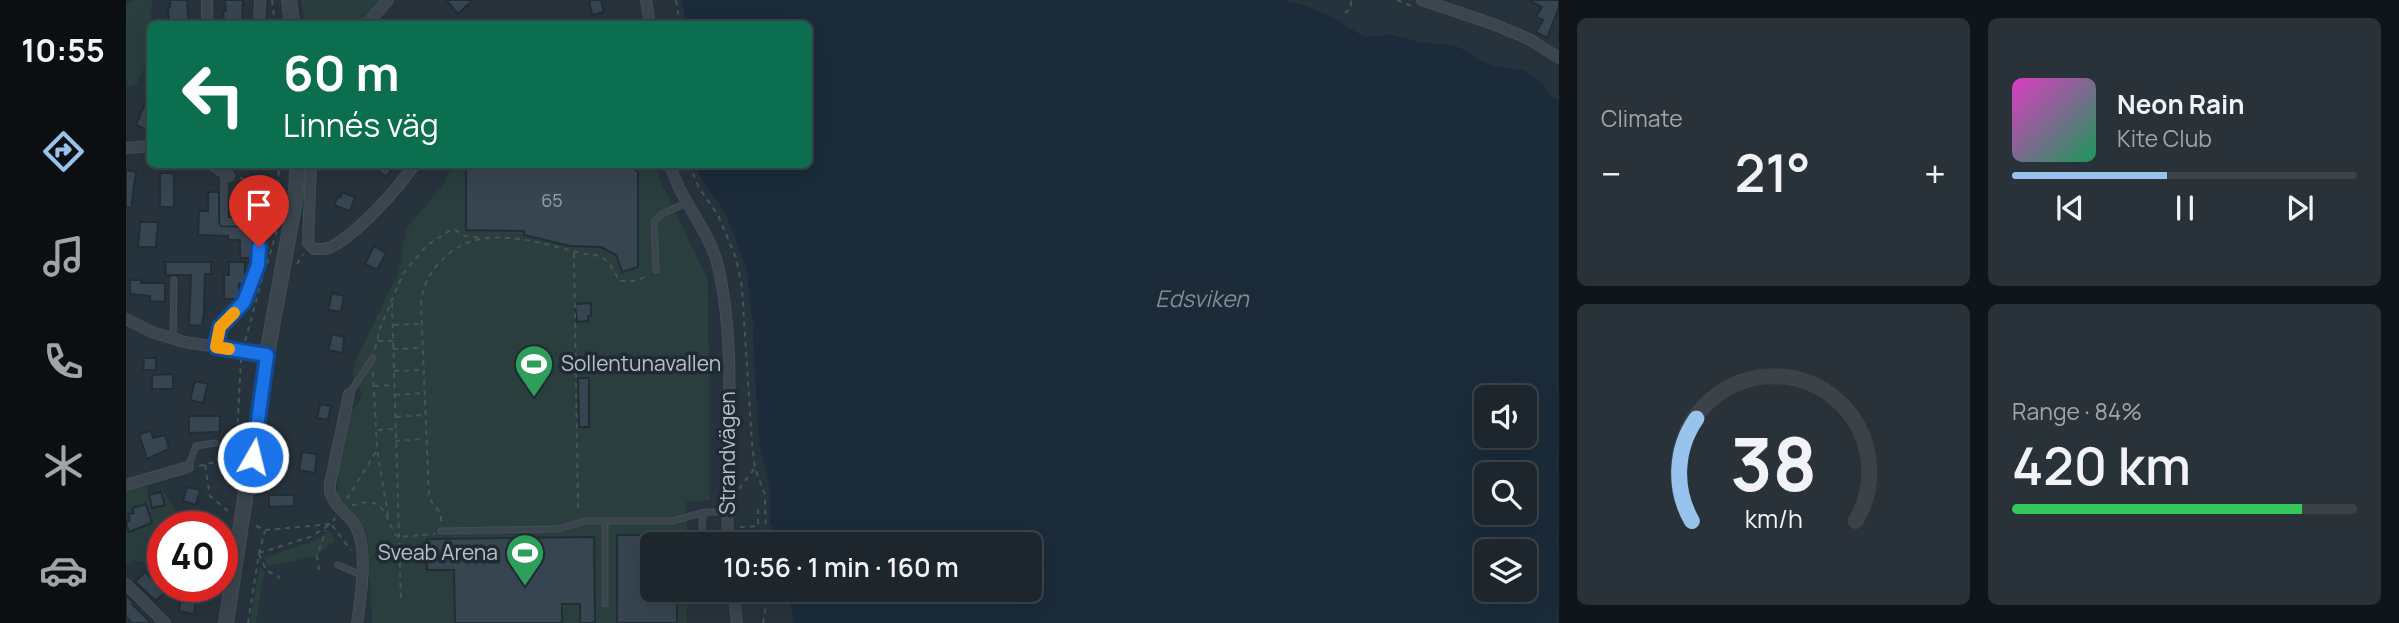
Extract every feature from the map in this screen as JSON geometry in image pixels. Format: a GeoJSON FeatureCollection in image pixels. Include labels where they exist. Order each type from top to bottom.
{"type":"FeatureCollection","features":[{"type":"Feature","properties":{"kind":"street"},"geometry":{"type":"LineString","coordinates":[[206,21],[208,0]]}},
{"type":"Feature","properties":{"kind":"street"},"geometry":{"type":"LineString","coordinates":[[259,21],[260,0]]}},
{"type":"Feature","properties":{"kind":"street"},"geometry":{"type":"LineString","coordinates":[[289,0],[292,21]]}},
{"type":"Feature","properties":{"kind":"street"},"geometry":{"type":"LineString","coordinates":[[370,21],[388,0]]}},
{"type":"Feature","properties":{"kind":"street"},"geometry":{"type":"LineString","coordinates":[[646,0],[650,21]]}},
{"type":"Feature","properties":{"kind":"street"},"geometry":{"type":"LineString","coordinates":[[1422,0],[1529,39],[1559,58]]}},
{"type":"Feature","properties":{"kind":"street"},"geometry":{"type":"LineString","coordinates":[[126,148],[147,146]]}},
{"type":"Feature","properties":{"kind":"street"},"geometry":{"type":"LineString","coordinates":[[218,168],[227,174]]}},
{"type":"Feature","properties":{"kind":"street"},"geometry":{"type":"LineString","coordinates":[[226,623],[267,355],[295,201],[298,168]]}},
{"type":"Feature","properties":{"kind":"street"},"geometry":{"type":"LineString","coordinates":[[311,168],[308,243],[314,249],[328,249],[349,233],[387,198],[412,168]]}},
{"type":"Feature","properties":{"kind":"street","name":"Strandvägen"},"geometry":{"type":"LineString","coordinates":[[671,168],[686,203],[710,241],[723,288],[728,365],[728,532]]}},
{"type":"Feature","properties":{"kind":"street"},"geometry":{"type":"LineString","coordinates":[[126,320],[173,338],[267,355]]}},
{"type":"Feature","properties":{"kind":"street"},"geometry":{"type":"LineString","coordinates":[[349,394],[330,492],[362,537],[362,575],[356,623]]}},
{"type":"Feature","properties":{"kind":"street"},"geometry":{"type":"LineString","coordinates":[[126,485],[188,467]]}},
{"type":"Feature","properties":{"kind":"street"},"geometry":{"type":"LineString","coordinates":[[126,584],[165,623]]}},
{"type":"Feature","properties":{"kind":"street"},"geometry":{"type":"LineString","coordinates":[[734,602],[737,623]]}},
{"type":"Feature","properties":{"kind":"lane"},"geometry":{"type":"LineString","coordinates":[[216,347],[220,327],[244,302],[258,265],[258,223],[224,222],[227,174]]}},
{"type":"Feature","properties":{"kind":"lane"},"geometry":{"type":"LineString","coordinates":[[656,270],[654,222],[662,214],[686,203]]}},
{"type":"Feature","properties":{"kind":"lane"},"geometry":{"type":"LineString","coordinates":[[173,338],[174,280]]}},
{"type":"Feature","properties":{"kind":"lane"},"geometry":{"type":"LineString","coordinates":[[349,394],[373,358]]}},
{"type":"Feature","properties":{"kind":"lane"},"geometry":{"type":"LineString","coordinates":[[188,467],[196,446],[215,443]]}},
{"type":"Feature","properties":{"kind":"lane"},"geometry":{"type":"LineString","coordinates":[[441,531],[557,528],[605,521],[672,521],[705,512],[727,512]]}},
{"type":"Feature","properties":{"kind":"lane"},"geometry":{"type":"LineString","coordinates":[[702,532],[705,512]]}},
{"type":"Feature","properties":{"kind":"lane"},"geometry":{"type":"LineString","coordinates":[[605,521],[605,604]]}},
{"type":"Feature","properties":{"kind":"lane"},"geometry":{"type":"LineString","coordinates":[[338,565],[362,575]]}},
{"type":"Feature","properties":{"kind":"path"},"geometry":{"type":"LineString","coordinates":[[272,0],[275,21]]}},
{"type":"Feature","properties":{"kind":"path"},"geometry":{"type":"LineString","coordinates":[[676,0],[680,21]]}},
{"type":"Feature","properties":{"kind":"path"},"geometry":{"type":"LineString","coordinates":[[1345,13],[1351,8],[1351,0]]}},
{"type":"Feature","properties":{"kind":"path"},"geometry":{"type":"LineString","coordinates":[[236,482],[234,457],[242,350],[276,233],[279,168]]}},
{"type":"Feature","properties":{"kind":"path"},"geometry":{"type":"LineString","coordinates":[[690,168],[699,188],[718,215],[736,258],[742,287],[755,468],[765,495],[766,532]]}},
{"type":"Feature","properties":{"kind":"path"},"geometry":{"type":"LineString","coordinates":[[227,174],[278,188]]}},
{"type":"Feature","properties":{"kind":"path"},"geometry":{"type":"LineString","coordinates":[[389,521],[377,449],[373,358],[380,328],[403,274],[426,246],[455,230],[465,236],[512,238],[574,252],[596,254],[605,258],[618,281],[636,281],[656,270]]}},
{"type":"Feature","properties":{"kind":"path"},"geometry":{"type":"LineString","coordinates":[[441,531],[440,514],[429,498],[422,348],[423,290],[435,266],[450,252],[465,243],[484,238]]}},
{"type":"Feature","properties":{"kind":"path"},"geometry":{"type":"LineString","coordinates":[[294,271],[308,243]]}},
{"type":"Feature","properties":{"kind":"path"},"geometry":{"type":"LineString","coordinates":[[574,252],[579,523]]}},
{"type":"Feature","properties":{"kind":"path"},"geometry":{"type":"LineString","coordinates":[[392,301],[401,600]]}},
{"type":"Feature","properties":{"kind":"path"},"geometry":{"type":"LineString","coordinates":[[393,325],[422,323]]}},
{"type":"Feature","properties":{"kind":"path"},"geometry":{"type":"LineString","coordinates":[[377,340],[393,341]]}},
{"type":"Feature","properties":{"kind":"path"},"geometry":{"type":"LineString","coordinates":[[393,349],[422,348]]}},
{"type":"Feature","properties":{"kind":"path"},"geometry":{"type":"LineString","coordinates":[[393,371],[423,370]]}},
{"type":"Feature","properties":{"kind":"path"},"geometry":{"type":"LineString","coordinates":[[374,386],[393,385]]}},
{"type":"Feature","properties":{"kind":"path"},"geometry":{"type":"LineString","coordinates":[[394,395],[424,393]]}},
{"type":"Feature","properties":{"kind":"path"},"geometry":{"type":"LineString","coordinates":[[394,417],[424,415]]}},
{"type":"Feature","properties":{"kind":"path"},"geometry":{"type":"LineString","coordinates":[[377,430],[394,429]]}},
{"type":"Feature","properties":{"kind":"path"},"geometry":{"type":"LineString","coordinates":[[395,441],[425,439]]}},
{"type":"Feature","properties":{"kind":"path"},"geometry":{"type":"LineString","coordinates":[[188,467],[205,466],[234,457]]}},
{"type":"Feature","properties":{"kind":"path"},"geometry":{"type":"LineString","coordinates":[[205,466],[210,496],[229,511]]}},
{"type":"Feature","properties":{"kind":"path"},"geometry":{"type":"LineString","coordinates":[[736,493],[755,468]]}},
{"type":"Feature","properties":{"kind":"path"},"geometry":{"type":"LineString","coordinates":[[340,504],[376,504],[386,512],[393,532],[398,537],[431,536]]}},
{"type":"Feature","properties":{"kind":"path"},"geometry":{"type":"LineString","coordinates":[[735,527],[758,526],[758,504]]}},
{"type":"Feature","properties":{"kind":"path"},"geometry":{"type":"LineString","coordinates":[[259,553],[310,537],[331,524],[353,553]]}},
{"type":"Feature","properties":{"kind":"path"},"geometry":{"type":"LineString","coordinates":[[319,570],[317,556],[326,529]]}},
{"type":"Feature","properties":{"kind":"path"},"geometry":{"type":"LineString","coordinates":[[248,623],[259,553],[266,530]]}},
{"type":"Feature","properties":{"kind":"path"},"geometry":{"type":"LineString","coordinates":[[259,553],[266,570],[281,578]]}},
{"type":"Feature","properties":{"kind":"path"},"geometry":{"type":"LineString","coordinates":[[763,623],[767,602]]}},
{"type":"Feature","properties":{"kind":"green space"},"geometry":{"type":"Polygon","coordinates":[[[152,0],[151,21],[147,21],[147,61],[136,85],[126,87],[126,3],[152,0]]]}},
{"type":"Feature","properties":{"kind":"green space"},"geometry":{"type":"Polygon","coordinates":[[[301,0],[383,0],[365,21],[304,21],[301,0]]]}},
{"type":"Feature","properties":{"kind":"green space","name":"Sollentunavallen"},"geometry":{"type":"Polygon","coordinates":[[[451,168],[657,168],[659,178],[708,280],[710,500],[686,502],[686,532],[640,532],[640,602],[687,602],[687,623],[372,623],[368,541],[364,529],[338,501],[339,470],[343,435],[349,416],[362,392],[353,381],[354,364],[398,273],[406,229],[442,186],[451,168]]]}},
{"type":"Feature","properties":{"kind":"green space"},"geometry":{"type":"Polygon","coordinates":[[[146,485],[152,508],[164,505],[162,490],[176,511],[147,511],[147,563],[133,560],[126,566],[126,523],[129,532],[141,528],[133,508],[134,513],[129,515],[130,520],[126,521],[126,491],[146,485]]]}},
{"type":"Feature","properties":{"kind":"green space"},"geometry":{"type":"Polygon","coordinates":[[[330,531],[335,540],[317,556],[267,566],[264,558],[313,541],[330,531]]]}},
{"type":"Feature","properties":{"kind":"green space"},"geometry":{"type":"Polygon","coordinates":[[[259,567],[264,573],[256,623],[250,623],[259,567]]]}},
{"type":"Feature","properties":{"kind":"water","name":"Edsviken"},"geometry":{"type":"Polygon","coordinates":[[[682,0],[1285,0],[1334,18],[1364,37],[1392,35],[1421,43],[1454,45],[1476,59],[1495,66],[1524,70],[1542,82],[1552,97],[1559,100],[1559,623],[793,623],[789,602],[1042,602],[1042,532],[776,532],[770,523],[771,492],[759,443],[753,335],[755,323],[751,313],[747,269],[725,212],[702,181],[697,168],[812,168],[812,21],[686,21],[682,0]]]}},
{"type":"Feature","properties":{"kind":"building"},"geometry":{"type":"Polygon","coordinates":[[[170,0],[187,0],[189,21],[169,21],[170,0]]]}},
{"type":"Feature","properties":{"kind":"building"},"geometry":{"type":"Polygon","coordinates":[[[225,0],[243,0],[242,21],[224,21],[223,12],[226,11],[225,0]]]}},
{"type":"Feature","properties":{"kind":"building"},"geometry":{"type":"Polygon","coordinates":[[[446,0],[473,0],[458,14],[446,0]]]}},
{"type":"Feature","properties":{"kind":"building"},"geometry":{"type":"Polygon","coordinates":[[[589,0],[601,0],[604,12],[592,15],[589,0]]]}},
{"type":"Feature","properties":{"kind":"building"},"geometry":{"type":"Polygon","coordinates":[[[1528,0],[1559,0],[1559,7],[1547,38],[1536,32],[1543,20],[1536,17],[1542,7],[1528,0]]]}},
{"type":"Feature","properties":{"kind":"building"},"geometry":{"type":"Polygon","coordinates":[[[147,98],[147,130],[136,125],[147,98]]]}},
{"type":"Feature","properties":{"kind":"building"},"geometry":{"type":"Polygon","coordinates":[[[375,168],[393,168],[386,177],[375,168]]]}},
{"type":"Feature","properties":{"kind":"building"},"geometry":{"type":"Polygon","coordinates":[[[466,168],[634,168],[638,172],[638,267],[622,272],[616,255],[601,247],[570,246],[524,235],[524,231],[466,230],[466,168]]]}},
{"type":"Feature","properties":{"kind":"building"},"geometry":{"type":"Polygon","coordinates":[[[126,170],[136,172],[131,208],[126,207],[126,170]]]}},
{"type":"Feature","properties":{"kind":"building"},"geometry":{"type":"Polygon","coordinates":[[[160,173],[174,173],[174,207],[160,207],[160,173]]]}},
{"type":"Feature","properties":{"kind":"building"},"geometry":{"type":"Polygon","coordinates":[[[208,192],[219,192],[221,226],[253,227],[253,258],[240,258],[240,240],[228,240],[228,236],[198,235],[199,211],[208,211],[208,192]]]}},
{"type":"Feature","properties":{"kind":"building"},"geometry":{"type":"Polygon","coordinates":[[[236,192],[250,192],[249,217],[229,217],[229,201],[236,201],[236,192]]]}},
{"type":"Feature","properties":{"kind":"building"},"geometry":{"type":"Polygon","coordinates":[[[342,192],[355,197],[350,211],[334,205],[342,192]]]}},
{"type":"Feature","properties":{"kind":"building"},"geometry":{"type":"Polygon","coordinates":[[[140,222],[158,222],[156,247],[138,247],[140,222]]]}},
{"type":"Feature","properties":{"kind":"building"},"geometry":{"type":"Polygon","coordinates":[[[374,246],[386,253],[377,270],[365,264],[374,246]]]}},
{"type":"Feature","properties":{"kind":"building"},"geometry":{"type":"Polygon","coordinates":[[[165,262],[211,262],[211,274],[205,274],[202,326],[189,325],[191,275],[166,275],[165,262]]]}},
{"type":"Feature","properties":{"kind":"building"},"geometry":{"type":"Polygon","coordinates":[[[229,262],[245,262],[245,285],[239,284],[239,299],[224,299],[224,275],[229,275],[229,262]]]}},
{"type":"Feature","properties":{"kind":"building"},"geometry":{"type":"Polygon","coordinates":[[[130,280],[165,283],[165,302],[150,301],[150,296],[130,294],[130,280]]]}},
{"type":"Feature","properties":{"kind":"building"},"geometry":{"type":"Polygon","coordinates":[[[332,293],[344,296],[341,312],[328,310],[332,293]]]}},
{"type":"Feature","properties":{"kind":"building"},"geometry":{"type":"Polygon","coordinates":[[[591,303],[591,316],[588,316],[588,321],[577,322],[575,304],[591,303]]]}},
{"type":"Feature","properties":{"kind":"building"},"geometry":{"type":"Polygon","coordinates":[[[332,334],[344,337],[343,353],[328,350],[332,334]]]}},
{"type":"Feature","properties":{"kind":"building"},"geometry":{"type":"Polygon","coordinates":[[[144,358],[156,358],[156,370],[143,370],[144,358]]]}},
{"type":"Feature","properties":{"kind":"building"},"geometry":{"type":"Polygon","coordinates":[[[173,374],[173,389],[152,389],[152,375],[173,374]]]}},
{"type":"Feature","properties":{"kind":"building"},"geometry":{"type":"Polygon","coordinates":[[[578,378],[589,378],[589,427],[579,427],[578,378]]]}},
{"type":"Feature","properties":{"kind":"building"},"geometry":{"type":"Polygon","coordinates":[[[195,381],[208,384],[203,403],[190,400],[195,381]]]}},
{"type":"Feature","properties":{"kind":"building"},"geometry":{"type":"Polygon","coordinates":[[[320,404],[331,406],[328,420],[317,418],[320,404]]]}},
{"type":"Feature","properties":{"kind":"building"},"geometry":{"type":"Polygon","coordinates":[[[189,416],[220,416],[220,432],[189,433],[189,416]]]}},
{"type":"Feature","properties":{"kind":"building"},"geometry":{"type":"Polygon","coordinates":[[[151,431],[153,438],[165,435],[169,449],[147,459],[139,434],[151,431]]]}},
{"type":"Feature","properties":{"kind":"building"},"geometry":{"type":"Polygon","coordinates":[[[302,452],[317,454],[315,473],[299,470],[302,452]]]}},
{"type":"Feature","properties":{"kind":"building"},"geometry":{"type":"Polygon","coordinates":[[[187,487],[200,490],[196,505],[183,501],[187,487]]]}},
{"type":"Feature","properties":{"kind":"building"},"geometry":{"type":"Polygon","coordinates":[[[161,492],[165,505],[152,508],[149,495],[161,492]]]}},
{"type":"Feature","properties":{"kind":"building"},"geometry":{"type":"Polygon","coordinates":[[[269,495],[294,495],[294,506],[269,507],[269,495]]]}},
{"type":"Feature","properties":{"kind":"building"},"geometry":{"type":"Polygon","coordinates":[[[146,504],[147,525],[129,532],[126,523],[130,520],[128,514],[134,513],[132,508],[146,504]]]}},
{"type":"Feature","properties":{"kind":"building"},"geometry":{"type":"Polygon","coordinates":[[[617,535],[640,535],[640,602],[677,602],[677,623],[617,623],[617,535]]]}},
{"type":"Feature","properties":{"kind":"building","name":"Sveab Arena"},"geometry":{"type":"Polygon","coordinates":[[[594,537],[595,623],[580,623],[580,604],[562,604],[562,623],[455,623],[454,570],[427,570],[427,539],[594,537]]]}},
{"type":"Feature","properties":{"kind":"building"},"geometry":{"type":"Polygon","coordinates":[[[145,572],[147,593],[135,582],[145,572]]]}},
{"type":"Feature","properties":{"kind":"building"},"geometry":{"type":"Polygon","coordinates":[[[126,595],[151,623],[132,623],[126,617],[126,595]]]}},
{"type":"Feature","properties":{"kind":"building"},"geometry":{"type":"Polygon","coordinates":[[[180,602],[196,602],[194,614],[179,611],[180,602]]]}},
{"type":"Feature","properties":{"kind":"slow traffic"},"geometry":{"type":"LineString","coordinates":[[229,349],[216,347],[220,327],[234,313]]}},
{"type":"Feature","properties":{"kind":"place","name":"Sollentunavallen"},"geometry":{"type":"Point","coordinates":[534,398]}},
{"type":"Feature","properties":{"kind":"place","name":"Sveab Arena"},"geometry":{"type":"Point","coordinates":[525,587]}},
{"type":"Feature","properties":{"kind":"route"},"geometry":{"type":"LineString","coordinates":[[253,457],[267,355],[216,347],[220,327],[244,302],[258,265],[259,247]]}}]}
